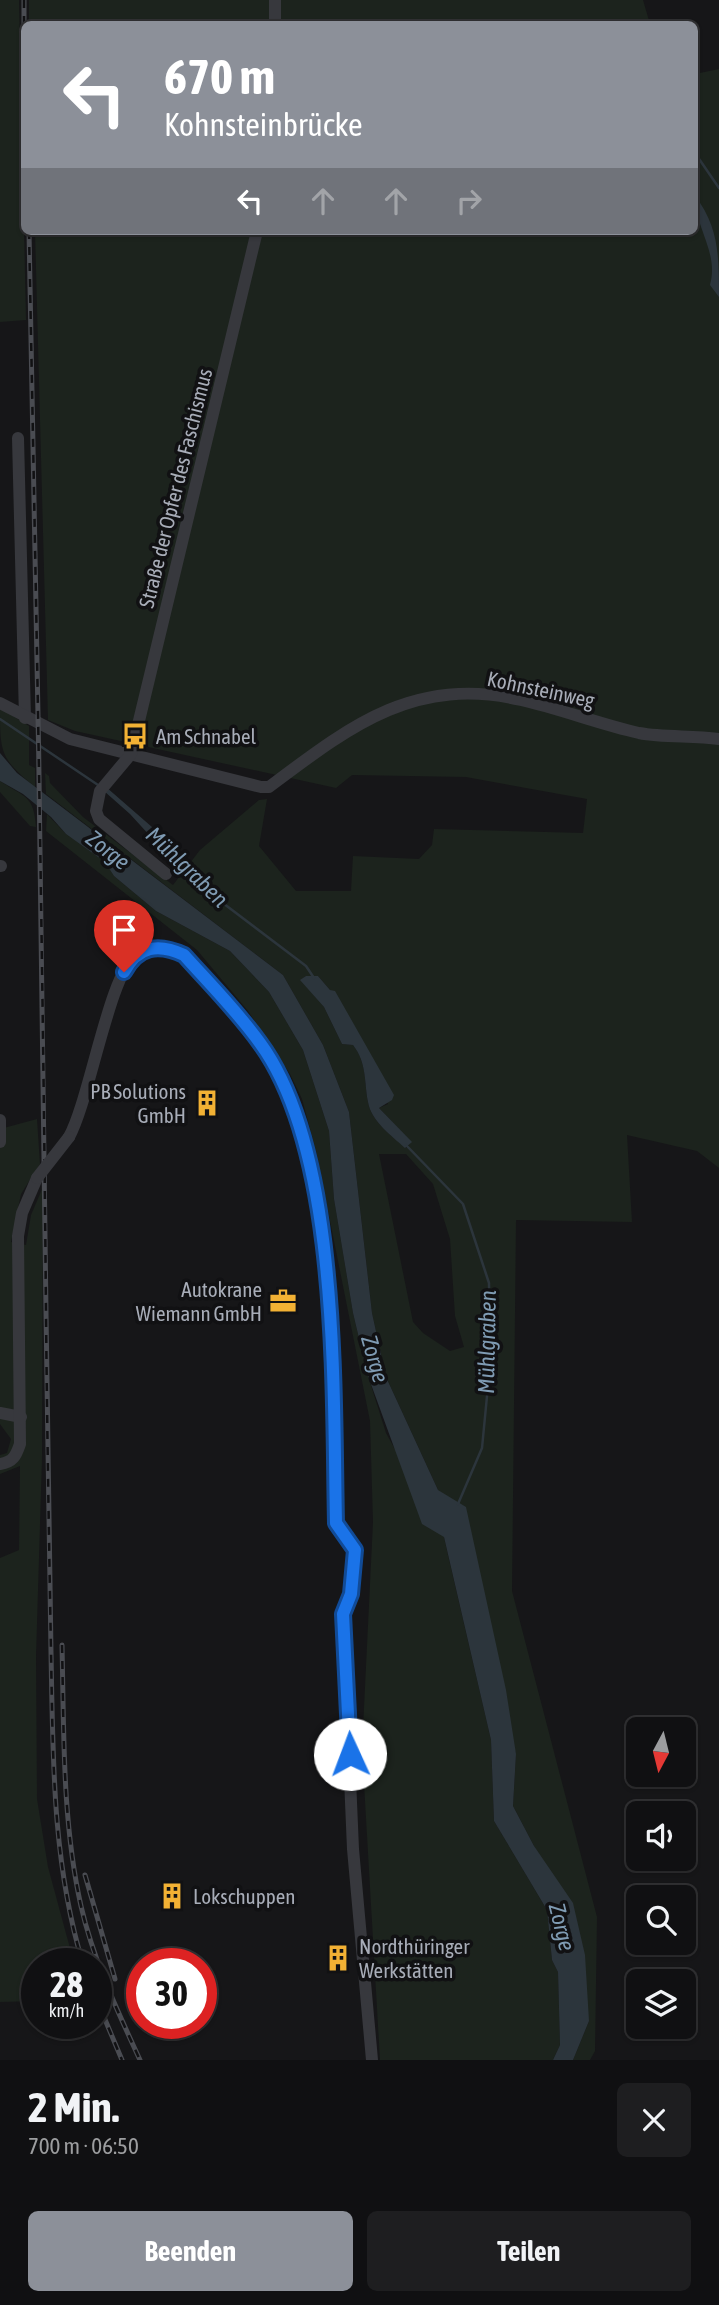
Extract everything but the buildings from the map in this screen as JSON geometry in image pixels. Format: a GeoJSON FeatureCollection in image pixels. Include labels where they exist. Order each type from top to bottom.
{"type":"FeatureCollection","features":[{"type":"Feature","properties":{"kind":"street"},"geometry":{"type":"LineString","coordinates":[[275,0],[275,21]]}},
{"type":"Feature","properties":{"kind":"street","name":"Straße der Opfer des Faschismus"},"geometry":{"type":"LineString","coordinates":[[131,754],[256,235]]}},
{"type":"Feature","properties":{"kind":"street"},"geometry":{"type":"LineString","coordinates":[[18,438],[25,718]]}},
{"type":"Feature","properties":{"kind":"street","name":"Kohnsteinweg"},"geometry":{"type":"LineString","coordinates":[[0,703],[70,739],[261,788],[269,787],[332,738],[372,717],[419,699],[463,694],[519,700],[640,733],[719,739]]}},
{"type":"Feature","properties":{"kind":"street"},"geometry":{"type":"LineString","coordinates":[[110,749],[116,772]]}},
{"type":"Feature","properties":{"kind":"street"},"geometry":{"type":"LineString","coordinates":[[131,754],[103,787],[96,803],[99,819],[166,874]]}},
{"type":"Feature","properties":{"kind":"street"},"geometry":{"type":"LineString","coordinates":[[0,1464],[9,1463],[16,1456],[20,1444],[19,1228],[37,1178],[69,1137],[79,1118],[97,1049],[129,962],[144,950],[167,947],[184,955],[261,1044],[280,1078],[301,1127],[315,1198],[327,1272],[336,1523],[355,1550],[351,1594],[343,1614],[353,1849],[372,2060]]}},
{"type":"Feature","properties":{"kind":"street"},"geometry":{"type":"LineString","coordinates":[[0,1413],[21,1418]]}},
{"type":"Feature","properties":{"kind":"shaded area"},"geometry":{"type":"Polygon","coordinates":[[[0,0],[19,0],[21,235],[24,235],[26,320],[0,322],[0,0]]]}},
{"type":"Feature","properties":{"kind":"shaded area"},"geometry":{"type":"Polygon","coordinates":[[[29,0],[643,0],[649,21],[29,21],[29,0]]]}},
{"type":"Feature","properties":{"kind":"shaded area"},"geometry":{"type":"Polygon","coordinates":[[[719,69],[719,1168],[697,1151],[627,1135],[632,1222],[516,1220],[512,1591],[597,1917],[595,2051],[590,2060],[573,2060],[589,2021],[534,1846],[513,1806],[516,1754],[447,1498],[438,1490],[386,1377],[372,1313],[349,1112],[323,1045],[283,975],[46,794],[45,773],[49,776],[50,783],[83,817],[173,885],[200,850],[259,800],[267,799],[259,846],[296,891],[351,891],[353,856],[419,859],[432,845],[434,829],[583,833],[587,799],[466,777],[352,775],[336,788],[75,731],[48,720],[35,235],[698,235],[698,73],[719,69]],[[306,976],[301,980],[324,1007],[342,1044],[353,1045],[358,1052],[373,1116],[406,1148],[411,1142],[379,1108],[388,1104],[330,990],[318,976],[306,976]],[[379,1154],[413,1322],[423,1333],[450,1351],[464,1347],[455,1316],[450,1239],[433,1184],[406,1154],[379,1154]]]}},
{"type":"Feature","properties":{"kind":"shaded area"},"geometry":{"type":"Polygon","coordinates":[[[0,708],[29,726],[29,765],[35,768],[35,787],[15,769],[4,754],[0,708]]]}},
{"type":"Feature","properties":{"kind":"shaded area"},"geometry":{"type":"Polygon","coordinates":[[[0,781],[30,803],[36,827],[30,826],[0,792],[0,781]]]}},
{"type":"Feature","properties":{"kind":"shaded area"},"geometry":{"type":"Polygon","coordinates":[[[47,814],[66,834],[106,862],[114,876],[156,911],[230,951],[269,992],[303,1050],[329,1131],[334,1199],[353,1313],[368,1376],[386,1433],[444,1537],[491,1740],[494,1821],[547,1910],[552,1960],[558,1972],[560,2045],[553,2060],[380,2060],[362,1749],[373,1522],[370,1421],[316,1151],[302,1099],[290,1074],[248,1011],[197,950],[46,831],[47,814]]]}},
{"type":"Feature","properties":{"kind":"shaded area"},"geometry":{"type":"Polygon","coordinates":[[[37,1119],[40,1164],[21,1194],[11,1242],[26,1245],[31,1215],[43,1187],[42,1458],[36,1656],[37,1799],[48,1867],[70,1948],[21,1948],[21,2001],[0,2002],[0,1558],[19,1550],[20,1466],[0,1474],[0,1455],[7,1453],[11,1439],[0,1424],[0,1129],[37,1119]]]}},
{"type":"Feature","properties":{"kind":"water"},"geometry":{"type":"Polygon","coordinates":[[[698,200],[709,219],[716,243],[719,297],[710,285],[711,262],[699,219],[698,200]]]}},
{"type":"Feature","properties":{"kind":"water","name":"Zorge"},"geometry":{"type":"Polygon","coordinates":[[[0,753],[17,773],[283,975],[323,1045],[349,1112],[372,1313],[386,1377],[438,1490],[466,1507],[506,1690],[516,1754],[513,1806],[534,1846],[573,1903],[585,1955],[589,2021],[573,2060],[553,2060],[560,2045],[558,1972],[552,1960],[547,1910],[494,1821],[491,1740],[444,1537],[422,1524],[368,1376],[353,1313],[334,1199],[329,1131],[303,1050],[269,992],[230,951],[156,911],[114,876],[105,862],[66,834],[51,817],[23,794],[0,781],[0,753]]]}},
{"type":"Feature","properties":{"kind":"water"},"geometry":{"type":"Polygon","coordinates":[[[106,787],[191,861],[183,872],[130,814],[104,791],[106,787]]]}},
{"type":"Feature","properties":{"kind":"water"},"geometry":{"type":"Polygon","coordinates":[[[306,976],[318,976],[330,990],[335,991],[394,1095],[392,1100],[379,1108],[412,1142],[405,1148],[373,1116],[358,1052],[353,1045],[342,1044],[324,1007],[300,980],[306,976]]]}},
{"type":"Feature","properties":{"kind":"waterway"},"geometry":{"type":"LineString","coordinates":[[698,157],[719,188]]}},
{"type":"Feature","properties":{"kind":"waterway"},"geometry":{"type":"LineString","coordinates":[[0,719],[98,785]]}},
{"type":"Feature","properties":{"kind":"waterway","name":"Mühlgraben"},"geometry":{"type":"LineString","coordinates":[[185,865],[207,891],[306,966],[314,978]]}},
{"type":"Feature","properties":{"kind":"waterway","name":"Mühlgraben"},"geometry":{"type":"LineString","coordinates":[[406,1145],[463,1204],[489,1283],[490,1365],[482,1448],[458,1504]]}},
{"type":"Feature","properties":{"kind":"railway"},"geometry":{"type":"LineString","coordinates":[[24,0],[24,21]]}},
{"type":"Feature","properties":{"kind":"railway"},"geometry":{"type":"LineString","coordinates":[[29,235],[52,1731],[60,1848],[65,1887],[79,1948]]}},
{"type":"Feature","properties":{"kind":"railway"},"geometry":{"type":"LineString","coordinates":[[62,1645],[67,1809],[81,1906],[106,1984],[140,2060]]}},
{"type":"Feature","properties":{"kind":"railway"},"geometry":{"type":"LineString","coordinates":[[85,1875],[115,1979]]}},
{"type":"Feature","properties":{"kind":"railway"},"geometry":{"type":"LineString","coordinates":[[112,2036],[122,2060]]}},
{"type":"Feature","properties":{"kind":"place","name":"Am Schnabel"},"geometry":{"type":"Point","coordinates":[135,736]}},
{"type":"Feature","properties":{"kind":"place","name":"PB Solutions GmbH"},"geometry":{"type":"Point","coordinates":[207,1103]}},
{"type":"Feature","properties":{"kind":"place","name":"Autokrane Wiemann GmbH"},"geometry":{"type":"Point","coordinates":[283,1301]}},
{"type":"Feature","properties":{"kind":"place","name":"Lokschuppen"},"geometry":{"type":"Point","coordinates":[172,1896]}},
{"type":"Feature","properties":{"kind":"place","name":"Nordthüringer Werkstätten"},"geometry":{"type":"Point","coordinates":[338,1958]}},
{"type":"Feature","properties":{"kind":"route"},"geometry":{"type":"LineString","coordinates":[[124,972],[136,954],[153,947],[167,947],[184,955],[261,1044],[280,1078],[301,1127],[327,1272],[336,1523],[355,1550],[351,1594],[343,1614],[350,1754]]}}]}
